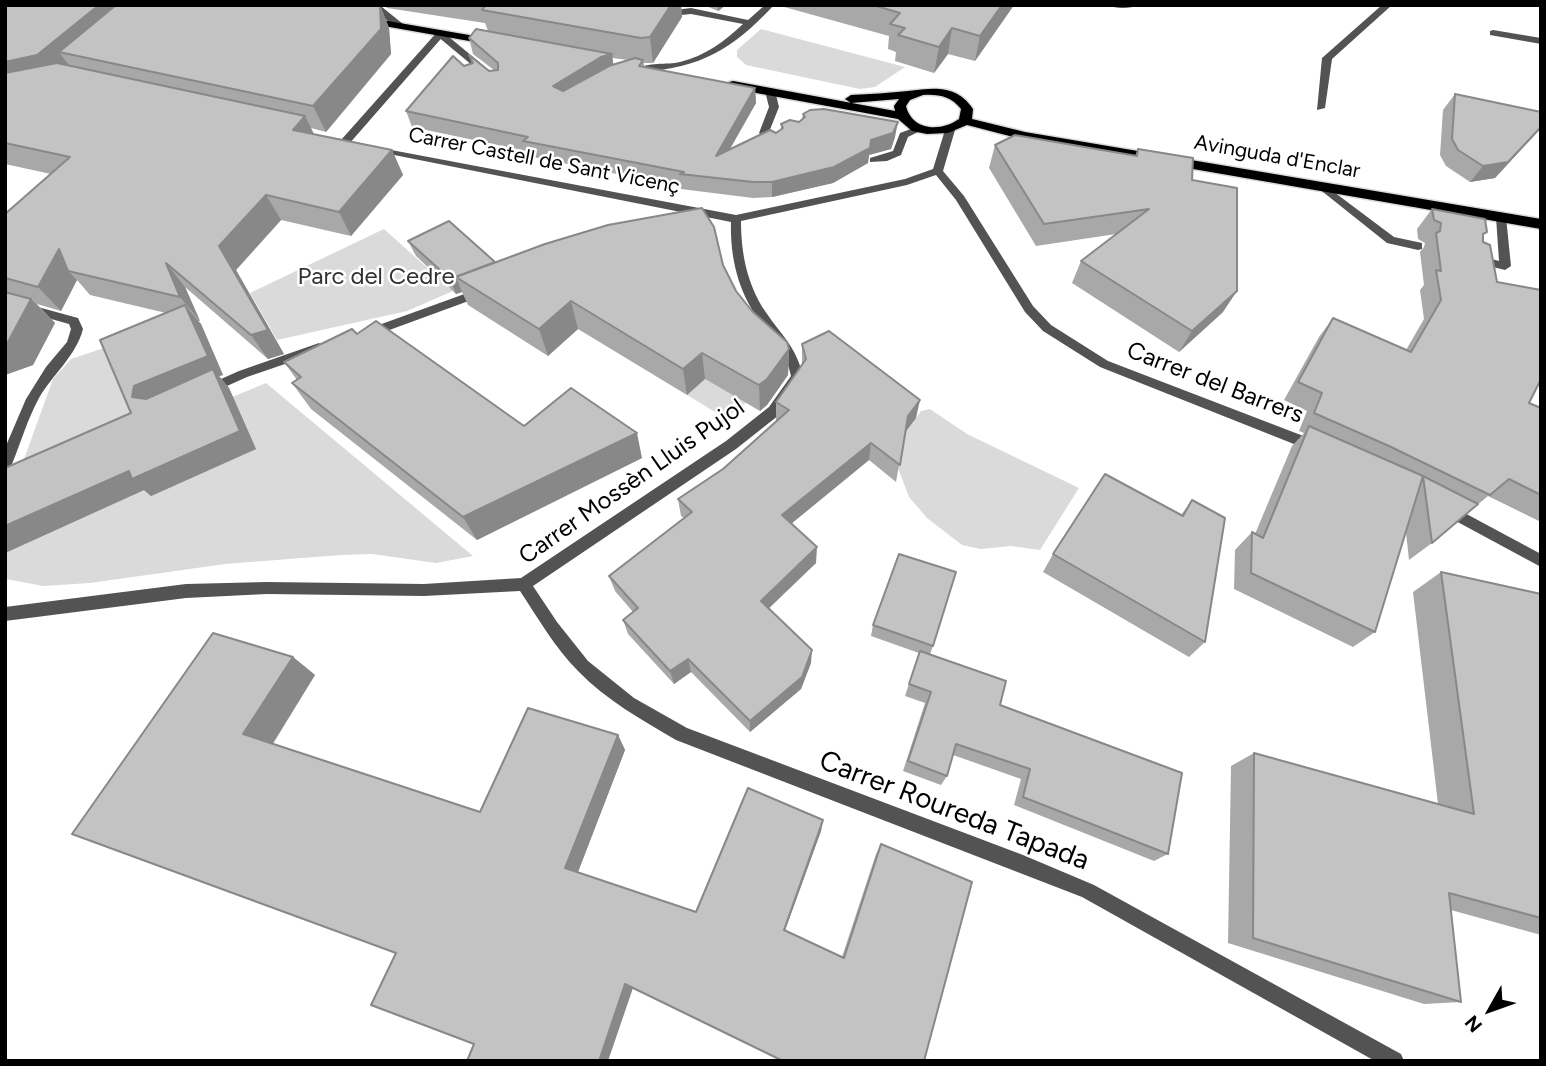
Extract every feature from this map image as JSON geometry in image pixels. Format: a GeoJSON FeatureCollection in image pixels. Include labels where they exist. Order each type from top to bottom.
{"type":"FeatureCollection","features":[{"type":"Feature","properties":{"kind":"main road"},"geometry":{"type":"LineString","coordinates":[[351,17],[506,45]]}},
{"type":"Feature","properties":{"kind":"main road"},"geometry":{"type":"LineString","coordinates":[[632,68],[692,78]]}},
{"type":"Feature","properties":{"kind":"main road"},"geometry":{"type":"LineString","coordinates":[[718,82],[902,116],[919,128],[950,130],[965,121],[967,109],[958,98],[940,91],[845,99],[784,94]]}},
{"type":"Feature","properties":{"kind":"main road"},"geometry":{"type":"LineString","coordinates":[[902,116],[902,102],[912,94]]}},
{"type":"Feature","properties":{"kind":"main road","name":"Avinguda d'Enclar"},"geometry":{"type":"LineString","coordinates":[[965,121],[1025,136],[1541,224]]}},
{"type":"Feature","properties":{"kind":"street"},"geometry":{"type":"LineString","coordinates":[[379,5],[377,8],[386,17],[400,26]]}},
{"type":"Feature","properties":{"kind":"street"},"geometry":{"type":"LineString","coordinates":[[632,68],[681,67],[710,56],[770,5]]}},
{"type":"Feature","properties":{"kind":"street"},"geometry":{"type":"LineString","coordinates":[[1112,5],[1134,5]]}},
{"type":"Feature","properties":{"kind":"street"},"geometry":{"type":"LineString","coordinates":[[1321,108],[1327,58],[1388,5]]}},
{"type":"Feature","properties":{"kind":"street"},"geometry":{"type":"LineString","coordinates":[[657,14],[691,11],[750,23]]}},
{"type":"Feature","properties":{"kind":"street"},"geometry":{"type":"LineString","coordinates":[[1493,33],[1541,41]]}},
{"type":"Feature","properties":{"kind":"street"},"geometry":{"type":"LineString","coordinates":[[345,142],[440,34],[456,50],[498,82]]}},
{"type":"Feature","properties":{"kind":"street"},"geometry":{"type":"LineString","coordinates":[[456,50],[463,69]]}},
{"type":"Feature","properties":{"kind":"street"},"geometry":{"type":"LineString","coordinates":[[769,91],[773,110],[781,126]]}},
{"type":"Feature","properties":{"kind":"street"},"geometry":{"type":"LineString","coordinates":[[773,110],[764,133],[775,143]]}},
{"type":"Feature","properties":{"kind":"street"},"geometry":{"type":"LineString","coordinates":[[874,160],[897,153],[908,132],[919,128]]}},
{"type":"Feature","properties":{"kind":"street"},"geometry":{"type":"LineString","coordinates":[[705,225],[907,182],[938,171],[950,130]]}},
{"type":"Feature","properties":{"kind":"street","name":"Carrer Castell de Sant Vicenç"},"geometry":{"type":"LineString","coordinates":[[331,139],[736,219]]}},
{"type":"Feature","properties":{"kind":"street"},"geometry":{"type":"LineString","coordinates":[[887,147],[902,139]]}},
{"type":"Feature","properties":{"kind":"street","name":"Carrer del Barrers"},"geometry":{"type":"LineString","coordinates":[[938,171],[960,198],[1029,309],[1047,328],[1075,348],[1108,366],[1321,449]]}},
{"type":"Feature","properties":{"kind":"street"},"geometry":{"type":"LineString","coordinates":[[1322,186],[1391,240],[1418,246]]}},
{"type":"Feature","properties":{"kind":"street"},"geometry":{"type":"LineString","coordinates":[[1472,258],[1505,266],[1501,217]]}},
{"type":"Feature","properties":{"kind":"street","name":"Carrer Mossèn Lluis Pujol"},"geometry":{"type":"LineString","coordinates":[[5,614],[186,591],[267,588],[424,590],[524,584],[731,445],[774,411],[797,377],[793,353],[747,293],[735,246],[736,219]]}},
{"type":"Feature","properties":{"kind":"street"},"geometry":{"type":"LineString","coordinates":[[357,337],[408,321],[494,287]]}},
{"type":"Feature","properties":{"kind":"street"},"geometry":{"type":"LineString","coordinates":[[5,302],[74,321],[77,329],[73,344],[50,370],[32,399],[5,464]]}},
{"type":"Feature","properties":{"kind":"street"},"geometry":{"type":"LineString","coordinates":[[194,395],[243,374],[335,344]]}},
{"type":"Feature","properties":{"kind":"street"},"geometry":{"type":"LineString","coordinates":[[1432,502],[1541,561]]}},
{"type":"Feature","properties":{"kind":"street","name":"Carrer Roureda Tapada"},"geometry":{"type":"LineString","coordinates":[[524,584],[552,627],[583,666],[628,703],[682,734],[1088,891],[1394,1061]]}},
{"type":"Feature","properties":{"kind":"green space"},"geometry":{"type":"Polygon","coordinates":[[[761,29],[905,67],[875,87],[860,89],[746,65],[737,57],[737,50],[761,29]]]}},
{"type":"Feature","properties":{"kind":"green space","name":"Parc del Cedre"},"geometry":{"type":"Polygon","coordinates":[[[384,229],[453,291],[407,311],[277,340],[250,293],[384,229]]]}},
{"type":"Feature","properties":{"kind":"green space"},"geometry":{"type":"Polygon","coordinates":[[[107,347],[148,432],[266,383],[473,556],[436,563],[372,554],[341,555],[225,564],[90,583],[43,586],[6,579],[5,528],[15,484],[53,379],[71,359],[107,347]]]}},
{"type":"Feature","properties":{"kind":"green space"},"geometry":{"type":"Polygon","coordinates":[[[705,379],[746,403],[725,418],[687,395],[705,379]]]}},
{"type":"Feature","properties":{"kind":"green space"},"geometry":{"type":"Polygon","coordinates":[[[930,409],[967,434],[1079,488],[1040,550],[1011,546],[981,549],[962,545],[927,518],[909,497],[898,468],[904,434],[921,411],[930,409]]]}},
{"type":"Feature","properties":{"kind":"building"},"geometry":{"type":"Polygon","coordinates":[[[5,5],[99,5],[37,55],[5,62],[5,5]]]}},
{"type":"Feature","properties":{"kind":"building"},"geometry":{"type":"Polygon","coordinates":[[[116,5],[380,5],[381,29],[313,106],[59,52],[116,5]]]}},
{"type":"Feature","properties":{"kind":"building"},"geometry":{"type":"Polygon","coordinates":[[[486,5],[671,5],[650,37],[641,38],[482,10],[486,5]]]}},
{"type":"Feature","properties":{"kind":"building"},"geometry":{"type":"Polygon","coordinates":[[[873,5],[1002,5],[980,36],[952,28],[939,47],[898,35],[905,28],[890,24],[900,13],[873,5]]]}},
{"type":"Feature","properties":{"kind":"building"},"geometry":{"type":"Polygon","coordinates":[[[476,29],[612,54],[601,57],[553,86],[563,91],[609,66],[635,58],[643,60],[639,66],[755,88],[716,156],[770,130],[776,133],[783,128],[781,124],[790,120],[799,122],[805,117],[803,114],[810,110],[824,109],[898,122],[893,133],[871,140],[870,148],[834,167],[772,182],[753,182],[680,174],[684,172],[523,141],[528,137],[406,111],[453,56],[464,66],[473,63],[469,55],[489,71],[498,70],[498,63],[469,38],[476,29]]]}},
{"type":"Feature","properties":{"kind":"building"},"geometry":{"type":"Polygon","coordinates":[[[57,63],[305,116],[293,130],[392,150],[339,212],[266,195],[219,246],[268,330],[251,335],[166,263],[180,297],[68,271],[59,249],[38,287],[5,278],[5,214],[70,157],[5,143],[5,73],[57,63]]]}},
{"type":"Feature","properties":{"kind":"building"},"geometry":{"type":"Polygon","coordinates":[[[1455,94],[1541,112],[1541,127],[1508,162],[1483,166],[1458,150],[1452,139],[1455,94]]]}},
{"type":"Feature","properties":{"kind":"building"},"geometry":{"type":"Polygon","coordinates":[[[1015,135],[1137,156],[1138,149],[1193,158],[1192,180],[1237,188],[1237,291],[1192,331],[1081,261],[1149,209],[1044,224],[995,145],[1015,135]]]}},
{"type":"Feature","properties":{"kind":"building"},"geometry":{"type":"Polygon","coordinates":[[[702,208],[714,227],[723,265],[736,291],[752,311],[787,342],[789,349],[767,379],[759,385],[702,353],[683,369],[571,301],[539,329],[456,277],[545,244],[608,225],[702,208]]]}},
{"type":"Feature","properties":{"kind":"building"},"geometry":{"type":"Polygon","coordinates":[[[1432,209],[1485,219],[1487,232],[1483,234],[1483,242],[1490,245],[1497,282],[1541,290],[1541,379],[1529,403],[1541,408],[1541,495],[1509,479],[1490,495],[1314,413],[1322,393],[1298,382],[1333,318],[1411,352],[1441,300],[1436,270],[1441,271],[1436,233],[1440,231],[1441,223],[1434,220],[1432,209]]]}},
{"type":"Feature","properties":{"kind":"building"},"geometry":{"type":"Polygon","coordinates":[[[449,221],[495,262],[450,279],[408,241],[449,221]]]}},
{"type":"Feature","properties":{"kind":"building"},"geometry":{"type":"Polygon","coordinates":[[[5,292],[31,299],[5,343],[5,292]]]}},
{"type":"Feature","properties":{"kind":"building"},"geometry":{"type":"Polygon","coordinates":[[[185,305],[208,356],[134,386],[132,397],[146,399],[213,369],[240,431],[132,479],[129,471],[5,526],[5,468],[131,413],[100,340],[185,305]]]}},
{"type":"Feature","properties":{"kind":"building"},"geometry":{"type":"Polygon","coordinates":[[[376,321],[524,426],[571,388],[637,433],[463,517],[292,383],[301,377],[284,362],[352,329],[357,334],[376,321]]]}},
{"type":"Feature","properties":{"kind":"building"},"geometry":{"type":"Polygon","coordinates":[[[829,331],[920,400],[908,416],[900,465],[871,443],[782,515],[817,547],[761,601],[812,650],[802,677],[750,721],[688,659],[670,671],[623,620],[638,608],[609,576],[692,512],[678,499],[723,469],[789,410],[776,402],[806,359],[802,344],[829,331]]]}},
{"type":"Feature","properties":{"kind":"building"},"geometry":{"type":"Polygon","coordinates":[[[1309,426],[1423,476],[1375,632],[1251,573],[1252,532],[1263,538],[1309,426]]]}},
{"type":"Feature","properties":{"kind":"building"},"geometry":{"type":"Polygon","coordinates":[[[1105,474],[1183,516],[1192,500],[1225,518],[1205,642],[1053,554],[1105,474]]]}},
{"type":"Feature","properties":{"kind":"building"},"geometry":{"type":"Polygon","coordinates":[[[1423,476],[1478,504],[1432,543],[1423,476]]]}},
{"type":"Feature","properties":{"kind":"building"},"geometry":{"type":"Polygon","coordinates":[[[899,554],[956,572],[933,646],[873,625],[899,554]]]}},
{"type":"Feature","properties":{"kind":"building"},"geometry":{"type":"Polygon","coordinates":[[[1441,572],[1541,594],[1541,918],[1449,893],[1461,1002],[1253,938],[1254,753],[1474,814],[1441,572]]]}},
{"type":"Feature","properties":{"kind":"building"},"geometry":{"type":"Polygon","coordinates":[[[213,633],[293,657],[243,734],[480,812],[528,708],[618,735],[565,868],[696,912],[748,788],[823,820],[784,930],[844,958],[881,844],[972,882],[924,1061],[783,1061],[625,984],[599,1061],[467,1061],[474,1044],[371,1005],[396,953],[72,834],[213,633]]]}},
{"type":"Feature","properties":{"kind":"building"},"geometry":{"type":"Polygon","coordinates":[[[920,651],[1006,681],[1000,705],[1182,773],[1168,854],[1023,797],[1030,769],[956,744],[947,776],[908,761],[931,692],[909,684],[920,651]]]}}]}
